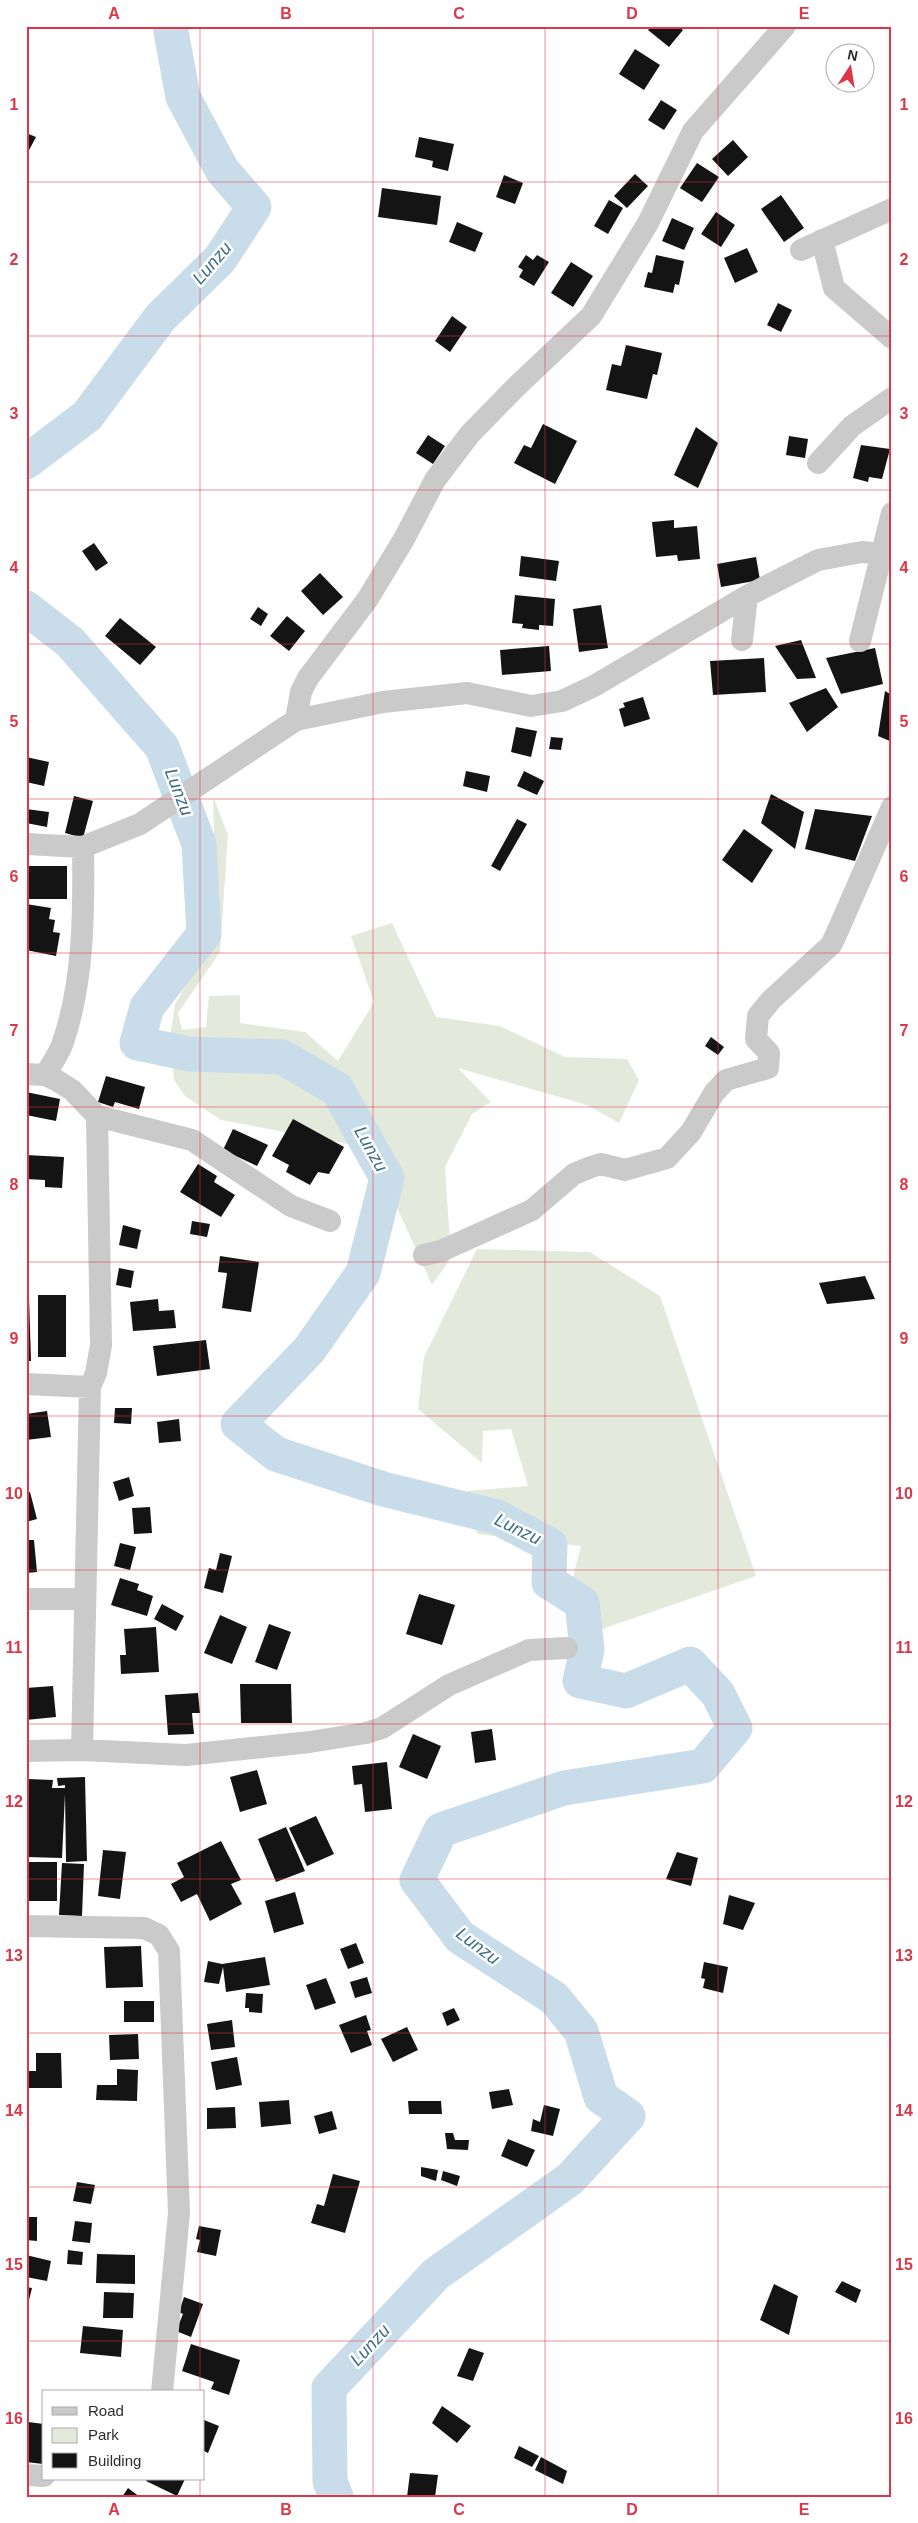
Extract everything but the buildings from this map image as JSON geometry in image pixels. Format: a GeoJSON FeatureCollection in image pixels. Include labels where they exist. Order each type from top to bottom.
{"type":"FeatureCollection","features":[{"type":"Feature","properties":{"kind":"street"},"geometry":{"type":"LineString","coordinates":[[296,720],[301,692],[308,678],[367,600],[404,539],[435,480],[470,434],[517,386],[591,316],[648,223],[693,131],[785,26]]}},
{"type":"Feature","properties":{"kind":"street"},"geometry":{"type":"LineString","coordinates":[[801,250],[892,210]]}},
{"type":"Feature","properties":{"kind":"street"},"geometry":{"type":"LineString","coordinates":[[822,240],[834,288],[892,338]]}},
{"type":"Feature","properties":{"kind":"street"},"geometry":{"type":"LineString","coordinates":[[818,463],[852,426],[892,398]]}},
{"type":"Feature","properties":{"kind":"street"},"geometry":{"type":"LineString","coordinates":[[860,641],[887,555],[892,513]]}},
{"type":"Feature","properties":{"kind":"street"},"geometry":{"type":"LineString","coordinates":[[26,844],[83,847],[140,824],[296,720],[383,702],[467,693],[531,706],[562,701],[594,686],[748,596],[825,558],[862,552],[887,555]]}},
{"type":"Feature","properties":{"kind":"street"},"geometry":{"type":"LineString","coordinates":[[742,640],[748,596]]}},
{"type":"Feature","properties":{"kind":"street"},"geometry":{"type":"LineString","coordinates":[[424,1255],[441,1251],[532,1210],[574,1174],[591,1167],[601,1164],[625,1170],[667,1158],[691,1132],[714,1093],[726,1080],[768,1068],[769,1053],[756,1039],[758,1016],[777,994],[830,945],[892,807]]}},
{"type":"Feature","properties":{"kind":"street"},"geometry":{"type":"LineString","coordinates":[[83,847],[83,911],[77,982],[62,1046],[36,1075],[72,1090],[97,1116],[192,1140],[291,1206],[330,1221]]}},
{"type":"Feature","properties":{"kind":"street"},"geometry":{"type":"LineString","coordinates":[[82,1750],[90,1387],[96,1373],[101,1345],[97,1116]]}},
{"type":"Feature","properties":{"kind":"street"},"geometry":{"type":"LineString","coordinates":[[26,1384],[90,1387]]}},
{"type":"Feature","properties":{"kind":"street"},"geometry":{"type":"LineString","coordinates":[[26,1600],[84,1598]]}},
{"type":"Feature","properties":{"kind":"street"},"geometry":{"type":"LineString","coordinates":[[26,1751],[82,1750],[172,1755],[206,1754],[366,1733],[382,1728],[449,1685],[529,1650],[566,1648]]}},
{"type":"Feature","properties":{"kind":"street"},"geometry":{"type":"LineString","coordinates":[[26,1926],[144,1928],[159,1935],[169,1950],[179,2213],[162,2390]]}},
{"type":"Feature","properties":{"kind":"street"},"geometry":{"type":"LineString","coordinates":[[26,2475],[42,2476]]}},
{"type":"Feature","properties":{"kind":"green space"},"geometry":{"type":"Polygon","coordinates":[[[213,796],[228,835],[220,952],[178,1013],[182,1030],[206,1027],[209,996],[240,995],[240,1023],[305,1032],[338,1061],[374,1002],[351,936],[392,923],[436,1017],[500,1026],[565,1057],[627,1059],[639,1080],[619,1123],[587,1105],[458,1068],[491,1102],[472,1114],[445,1167],[451,1258],[432,1285],[370,1148],[221,1120],[185,1096],[174,1080],[170,1037],[175,1004],[208,947],[215,870],[213,796]]]}},
{"type":"Feature","properties":{"kind":"green space"},"geometry":{"type":"Polygon","coordinates":[[[477,1249],[590,1252],[660,1296],[756,1576],[602,1629],[568,1595],[581,1546],[477,1534],[468,1491],[528,1486],[511,1429],[483,1431],[482,1463],[418,1409],[424,1357],[477,1249]]]}},
{"type":"Feature","properties":{"kind":"waterway","name":"Lunzu"},"geometry":{"type":"LineString","coordinates":[[26,462],[87,416],[160,318],[220,259],[254,207],[222,170],[183,97],[170,26]]}},
{"type":"Feature","properties":{"kind":"waterway","name":"Lunzu"},"geometry":{"type":"LineString","coordinates":[[26,608],[70,642],[162,747],[199,844],[204,934],[147,1007],[137,1043],[189,1054],[282,1057],[337,1089],[387,1178],[363,1273],[309,1350],[238,1424],[276,1454],[383,1489],[497,1517],[550,1545],[549,1582],[582,1603],[587,1649],[580,1681],[626,1691],[690,1664],[718,1694],[735,1728],[703,1766],[564,1788],[441,1830],[417,1880],[460,1937],[554,1998],[581,2031],[601,2097],[628,2116],[570,2179],[436,2274],[329,2388],[330,2481],[336,2497]]}}]}
